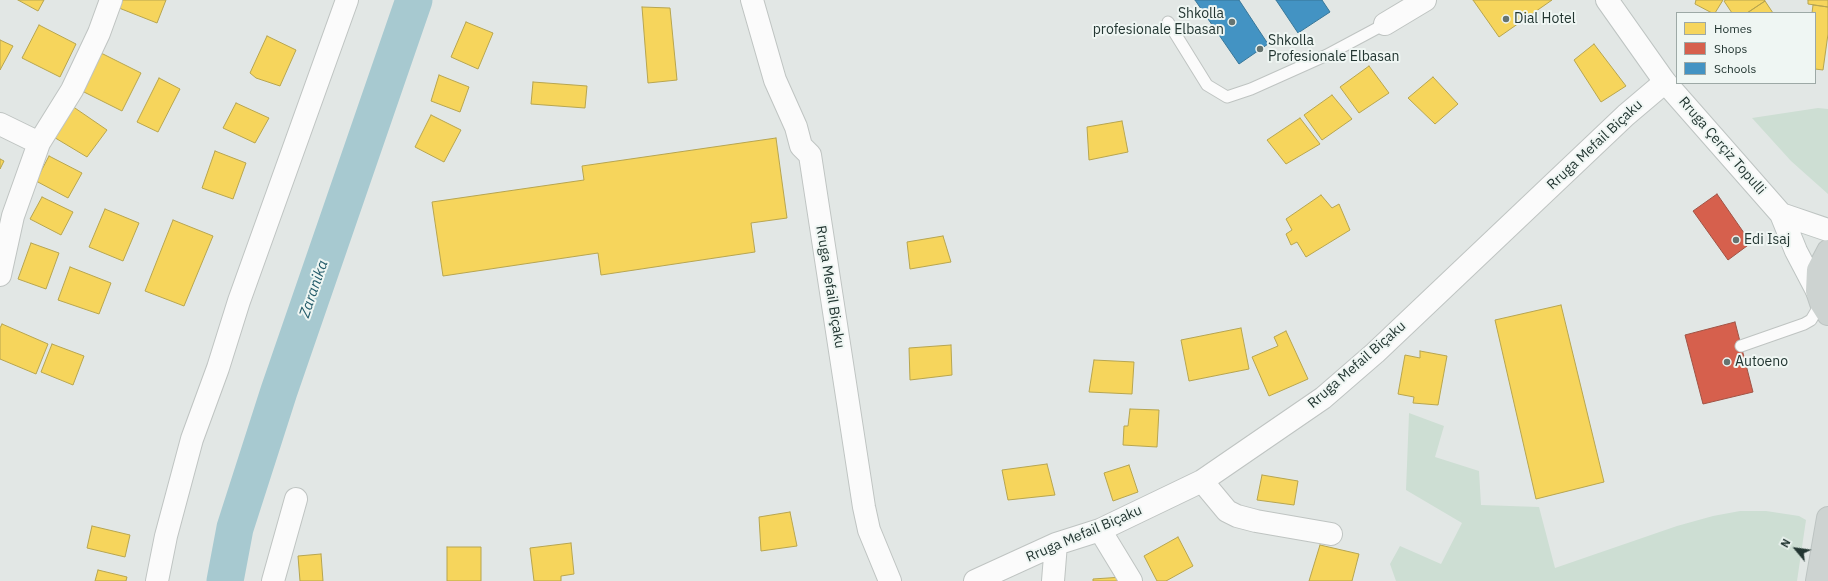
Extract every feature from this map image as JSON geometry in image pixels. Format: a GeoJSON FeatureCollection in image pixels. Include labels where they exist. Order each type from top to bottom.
{"type":"FeatureCollection","features":[{"type":"Feature","properties":{"kind":"main road"},"geometry":{"type":"LineString","coordinates":[[1822,303],[1818,270],[1828,252]]}},
{"type":"Feature","properties":{"kind":"main road"},"geometry":{"type":"LineString","coordinates":[[1817,581],[1828,518]]}},
{"type":"Feature","properties":{"kind":"street"},"geometry":{"type":"LineString","coordinates":[[0,275],[13,216],[39,143],[72,90],[111,0]]}},
{"type":"Feature","properties":{"kind":"street"},"geometry":{"type":"LineString","coordinates":[[157,581],[166,536],[192,439],[244,287],[347,0]]}},
{"type":"Feature","properties":{"kind":"street","name":"Rruga Mefail Biçaku"},"geometry":{"type":"LineString","coordinates":[[752,0],[775,80],[796,127],[801,146],[810,155],[864,507],[870,530],[890,581]]}},
{"type":"Feature","properties":{"kind":"street"},"geometry":{"type":"LineString","coordinates":[[1385,24],[1425,0]]}},
{"type":"Feature","properties":{"kind":"street","name":"Rruga Çerçiz Topulli"},"geometry":{"type":"LineString","coordinates":[[1607,0],[1665,82],[1781,214]]}},
{"type":"Feature","properties":{"kind":"street","name":"Rruga Mefail Biçaku"},"geometry":{"type":"LineString","coordinates":[[975,581],[1056,544],[1100,530],[1202,481],[1323,398],[1352,374],[1620,120],[1665,82]]}},
{"type":"Feature","properties":{"kind":"street"},"geometry":{"type":"LineString","coordinates":[[0,124],[39,143]]}},
{"type":"Feature","properties":{"kind":"street"},"geometry":{"type":"LineString","coordinates":[[1781,214],[1828,230]]}},
{"type":"Feature","properties":{"kind":"street"},"geometry":{"type":"LineString","coordinates":[[1781,214],[1796,251],[1822,303]]}},
{"type":"Feature","properties":{"kind":"street"},"geometry":{"type":"LineString","coordinates":[[1202,481],[1226,511],[1237,516],[1256,521],[1331,534]]}},
{"type":"Feature","properties":{"kind":"street"},"geometry":{"type":"LineString","coordinates":[[273,581],[296,499]]}},
{"type":"Feature","properties":{"kind":"street"},"geometry":{"type":"LineString","coordinates":[[1100,530],[1131,581]]}},
{"type":"Feature","properties":{"kind":"street"},"geometry":{"type":"LineString","coordinates":[[1053,581],[1056,544]]}},
{"type":"Feature","properties":{"kind":"lane"},"geometry":{"type":"LineString","coordinates":[[1168,22],[1207,85],[1227,97],[1327,55],[1385,24]]}},
{"type":"Feature","properties":{"kind":"lane"},"geometry":{"type":"LineString","coordinates":[[1741,346],[1804,324],[1811,320],[1822,303]]}},
{"type":"Feature","properties":{"kind":"green space"},"geometry":{"type":"Polygon","coordinates":[[[1818,108],[1828,109],[1828,194],[1791,161],[1752,118],[1818,108]]]}},
{"type":"Feature","properties":{"kind":"green space"},"geometry":{"type":"Polygon","coordinates":[[[1409,413],[1444,426],[1435,457],[1479,471],[1481,505],[1539,507],[1555,568],[1677,526],[1713,516],[1740,511],[1766,511],[1799,516],[1806,520],[1797,581],[1396,581],[1390,564],[1400,546],[1441,564],[1462,523],[1406,490],[1409,413]]]}},
{"type":"Feature","properties":{"kind":"building: Homes"},"geometry":{"type":"Polygon","coordinates":[[[18,0],[44,0],[38,11],[18,0]]]}},
{"type":"Feature","properties":{"kind":"building: Homes"},"geometry":{"type":"Polygon","coordinates":[[[122,0],[166,0],[157,23],[119,8],[122,0]]]}},
{"type":"Feature","properties":{"kind":"building: Homes","name":"Dial Hotel"},"geometry":{"type":"Polygon","coordinates":[[[1473,0],[1552,0],[1499,37],[1473,0]]]}},
{"type":"Feature","properties":{"kind":"building: Homes"},"geometry":{"type":"Polygon","coordinates":[[[1696,0],[1723,0],[1716,12],[1710,12],[1695,4],[1696,0]]]}},
{"type":"Feature","properties":{"kind":"building: Homes"},"geometry":{"type":"Polygon","coordinates":[[[1808,0],[1828,0],[1828,7],[1808,4],[1808,0]]]}},
{"type":"Feature","properties":{"kind":"building: Homes"},"geometry":{"type":"Polygon","coordinates":[[[1724,1],[1765,1],[1748,12],[1731,12],[1724,1]]]}},
{"type":"Feature","properties":{"kind":"building: Homes"},"geometry":{"type":"Polygon","coordinates":[[[1765,1],[1772,12],[1748,12],[1765,1]]]}},
{"type":"Feature","properties":{"kind":"building: Homes"},"geometry":{"type":"Polygon","coordinates":[[[1813,5],[1828,7],[1828,34],[1823,70],[1816,69],[1816,12],[1812,12],[1813,5]]]}},
{"type":"Feature","properties":{"kind":"building: Homes"},"geometry":{"type":"Polygon","coordinates":[[[642,7],[670,8],[677,80],[648,83],[642,7]]]}},
{"type":"Feature","properties":{"kind":"building: Homes"},"geometry":{"type":"Polygon","coordinates":[[[466,22],[493,33],[478,69],[451,57],[466,22]]]}},
{"type":"Feature","properties":{"kind":"building: Homes"},"geometry":{"type":"Polygon","coordinates":[[[39,25],[76,44],[60,77],[22,58],[39,25]]]}},
{"type":"Feature","properties":{"kind":"building: Homes"},"geometry":{"type":"Polygon","coordinates":[[[267,36],[296,50],[280,86],[256,78],[250,73],[267,36]]]}},
{"type":"Feature","properties":{"kind":"building: Homes"},"geometry":{"type":"Polygon","coordinates":[[[0,40],[13,46],[0,70],[0,40]]]}},
{"type":"Feature","properties":{"kind":"building: Homes"},"geometry":{"type":"Polygon","coordinates":[[[1594,44],[1626,86],[1601,102],[1574,60],[1594,44]]]}},
{"type":"Feature","properties":{"kind":"building: Homes"},"geometry":{"type":"Polygon","coordinates":[[[99,52],[141,73],[122,111],[76,88],[99,52]]]}},
{"type":"Feature","properties":{"kind":"building: Homes"},"geometry":{"type":"Polygon","coordinates":[[[1369,66],[1389,93],[1359,113],[1340,87],[1369,66]]]}},
{"type":"Feature","properties":{"kind":"building: Homes"},"geometry":{"type":"Polygon","coordinates":[[[439,75],[469,87],[460,112],[431,101],[439,75]]]}},
{"type":"Feature","properties":{"kind":"building: Homes"},"geometry":{"type":"Polygon","coordinates":[[[1433,77],[1458,104],[1435,124],[1408,98],[1433,77]]]}},
{"type":"Feature","properties":{"kind":"building: Homes"},"geometry":{"type":"Polygon","coordinates":[[[159,78],[180,89],[158,132],[137,122],[159,78]]]}},
{"type":"Feature","properties":{"kind":"building: Homes"},"geometry":{"type":"Polygon","coordinates":[[[533,82],[587,86],[585,108],[531,104],[533,82]]]}},
{"type":"Feature","properties":{"kind":"building: Homes"},"geometry":{"type":"Polygon","coordinates":[[[1332,95],[1352,119],[1322,140],[1304,115],[1332,95]]]}},
{"type":"Feature","properties":{"kind":"building: Homes"},"geometry":{"type":"Polygon","coordinates":[[[236,103],[269,118],[255,143],[223,128],[236,103]]]}},
{"type":"Feature","properties":{"kind":"building: Homes"},"geometry":{"type":"Polygon","coordinates":[[[72,106],[107,130],[87,157],[52,136],[72,106]]]}},
{"type":"Feature","properties":{"kind":"building: Homes"},"geometry":{"type":"Polygon","coordinates":[[[431,115],[461,130],[444,162],[415,147],[431,115]]]}},
{"type":"Feature","properties":{"kind":"building: Homes"},"geometry":{"type":"Polygon","coordinates":[[[1300,118],[1320,144],[1286,164],[1267,140],[1300,118]]]}},
{"type":"Feature","properties":{"kind":"building: Homes"},"geometry":{"type":"Polygon","coordinates":[[[1122,121],[1128,152],[1089,160],[1087,127],[1122,121]]]}},
{"type":"Feature","properties":{"kind":"building: Homes"},"geometry":{"type":"Polygon","coordinates":[[[776,138],[787,218],[751,223],[755,252],[601,275],[598,253],[443,276],[432,202],[584,180],[582,166],[776,138]]]}},
{"type":"Feature","properties":{"kind":"building: Homes"},"geometry":{"type":"Polygon","coordinates":[[[215,151],[246,163],[233,199],[202,188],[215,151]]]}},
{"type":"Feature","properties":{"kind":"building: Homes"},"geometry":{"type":"Polygon","coordinates":[[[49,156],[82,173],[68,198],[36,181],[49,156]]]}},
{"type":"Feature","properties":{"kind":"building: Homes"},"geometry":{"type":"Polygon","coordinates":[[[0,159],[4,161],[0,169],[0,159]]]}},
{"type":"Feature","properties":{"kind":"building: Homes"},"geometry":{"type":"Polygon","coordinates":[[[1321,195],[1332,208],[1339,204],[1350,230],[1306,257],[1297,242],[1291,245],[1286,234],[1292,230],[1286,219],[1321,195]]]}},
{"type":"Feature","properties":{"kind":"building: Homes"},"geometry":{"type":"Polygon","coordinates":[[[42,197],[73,212],[61,235],[30,219],[42,197]]]}},
{"type":"Feature","properties":{"kind":"building: Homes"},"geometry":{"type":"Polygon","coordinates":[[[105,209],[139,223],[123,261],[89,247],[105,209]]]}},
{"type":"Feature","properties":{"kind":"building: Homes"},"geometry":{"type":"Polygon","coordinates":[[[173,220],[213,236],[184,306],[145,291],[173,220]]]}},
{"type":"Feature","properties":{"kind":"building: Homes"},"geometry":{"type":"Polygon","coordinates":[[[943,236],[951,262],[910,269],[907,242],[943,236]]]}},
{"type":"Feature","properties":{"kind":"building: Homes"},"geometry":{"type":"Polygon","coordinates":[[[31,243],[59,253],[46,289],[18,279],[31,243]]]}},
{"type":"Feature","properties":{"kind":"building: Homes"},"geometry":{"type":"Polygon","coordinates":[[[70,267],[111,283],[99,314],[58,300],[70,267]]]}},
{"type":"Feature","properties":{"kind":"building: Homes"},"geometry":{"type":"Polygon","coordinates":[[[1561,305],[1604,482],[1536,499],[1495,320],[1561,305]]]}},
{"type":"Feature","properties":{"kind":"building: Homes"},"geometry":{"type":"Polygon","coordinates":[[[2,324],[48,344],[36,374],[0,359],[0,328],[2,324]]]}},
{"type":"Feature","properties":{"kind":"building: Homes"},"geometry":{"type":"Polygon","coordinates":[[[1241,328],[1249,369],[1189,381],[1181,340],[1241,328]]]}},
{"type":"Feature","properties":{"kind":"building: Homes"},"geometry":{"type":"Polygon","coordinates":[[[1286,331],[1308,379],[1269,396],[1252,357],[1278,346],[1274,337],[1286,331]]]}},
{"type":"Feature","properties":{"kind":"building: Homes"},"geometry":{"type":"Polygon","coordinates":[[[52,344],[84,356],[73,385],[41,372],[52,344]]]}},
{"type":"Feature","properties":{"kind":"building: Homes"},"geometry":{"type":"Polygon","coordinates":[[[951,345],[952,375],[910,380],[909,348],[951,345]]]}},
{"type":"Feature","properties":{"kind":"building: Homes"},"geometry":{"type":"Polygon","coordinates":[[[1420,351],[1447,356],[1438,405],[1413,403],[1414,397],[1398,394],[1405,355],[1420,358],[1420,351]]]}},
{"type":"Feature","properties":{"kind":"building: Homes"},"geometry":{"type":"Polygon","coordinates":[[[1094,360],[1134,362],[1132,394],[1089,392],[1094,360]]]}},
{"type":"Feature","properties":{"kind":"building: Homes"},"geometry":{"type":"Polygon","coordinates":[[[1130,409],[1159,410],[1157,447],[1123,445],[1124,426],[1128,426],[1130,409]]]}},
{"type":"Feature","properties":{"kind":"building: Homes"},"geometry":{"type":"Polygon","coordinates":[[[1047,464],[1055,495],[1008,500],[1002,470],[1047,464]]]}},
{"type":"Feature","properties":{"kind":"building: Homes"},"geometry":{"type":"Polygon","coordinates":[[[1129,465],[1138,492],[1113,501],[1104,473],[1129,465]]]}},
{"type":"Feature","properties":{"kind":"building: Homes"},"geometry":{"type":"Polygon","coordinates":[[[1262,475],[1298,481],[1294,505],[1257,500],[1262,475]]]}},
{"type":"Feature","properties":{"kind":"building: Homes"},"geometry":{"type":"Polygon","coordinates":[[[790,512],[797,546],[761,551],[759,517],[790,512]]]}},
{"type":"Feature","properties":{"kind":"building: Homes"},"geometry":{"type":"Polygon","coordinates":[[[92,526],[130,535],[125,557],[87,548],[92,526]]]}},
{"type":"Feature","properties":{"kind":"building: Homes"},"geometry":{"type":"Polygon","coordinates":[[[1178,537],[1193,566],[1166,581],[1157,581],[1144,556],[1178,537]]]}},
{"type":"Feature","properties":{"kind":"building: Homes"},"geometry":{"type":"Polygon","coordinates":[[[571,543],[574,574],[561,576],[561,581],[534,581],[530,548],[571,543]]]}},
{"type":"Feature","properties":{"kind":"building: Homes"},"geometry":{"type":"Polygon","coordinates":[[[1320,545],[1359,554],[1352,581],[1309,581],[1320,545]]]}},
{"type":"Feature","properties":{"kind":"building: Homes"},"geometry":{"type":"Polygon","coordinates":[[[447,547],[481,547],[481,581],[447,581],[447,547]]]}},
{"type":"Feature","properties":{"kind":"building: Homes"},"geometry":{"type":"Polygon","coordinates":[[[321,554],[323,581],[300,581],[298,556],[321,554]]]}},
{"type":"Feature","properties":{"kind":"building: Homes"},"geometry":{"type":"Polygon","coordinates":[[[98,570],[127,577],[126,581],[95,581],[98,570]]]}},
{"type":"Feature","properties":{"kind":"building: Homes"},"geometry":{"type":"Polygon","coordinates":[[[1123,577],[1123,581],[1093,581],[1093,579],[1123,577]]]}},
{"type":"Feature","properties":{"kind":"building: Shops"},"geometry":{"type":"Polygon","coordinates":[[[1717,194],[1751,243],[1728,260],[1693,211],[1717,194]]]}},
{"type":"Feature","properties":{"kind":"building: Shops"},"geometry":{"type":"Polygon","coordinates":[[[1735,322],[1753,392],[1703,404],[1685,335],[1735,322]]]}},
{"type":"Feature","properties":{"kind":"building: Schools","name":"Shkolla profesionale Elbasan"},"geometry":{"type":"Polygon","coordinates":[[[1195,0],[1239,0],[1268,44],[1239,64],[1195,0]]]}},
{"type":"Feature","properties":{"kind":"building: Schools","name":"Shkolla profesionale Elbasan"},"geometry":{"type":"Polygon","coordinates":[[[1276,0],[1322,0],[1330,12],[1298,33],[1276,0]]]}},
{"type":"Feature","properties":{"kind":"waterway","name":"Zaranika"},"geometry":{"type":"LineString","coordinates":[[225,581],[235,528],[279,391],[414,0]]}},
{"type":"Feature","properties":{"kind":"place","name":"Dial Hotel"},"geometry":{"type":"Point","coordinates":[1506,19]}},
{"type":"Feature","properties":{"kind":"place","name":"Shkolla profesionale Elbasan"},"geometry":{"type":"Point","coordinates":[1232,22]}},
{"type":"Feature","properties":{"kind":"place","name":"Shkolla Profesionale Elbasan"},"geometry":{"type":"Point","coordinates":[1260,49]}},
{"type":"Feature","properties":{"kind":"place","name":"Edi Isaj"},"geometry":{"type":"Point","coordinates":[1736,240]}},
{"type":"Feature","properties":{"kind":"place","name":"Autoeno"},"geometry":{"type":"Point","coordinates":[1727,362]}}]}
